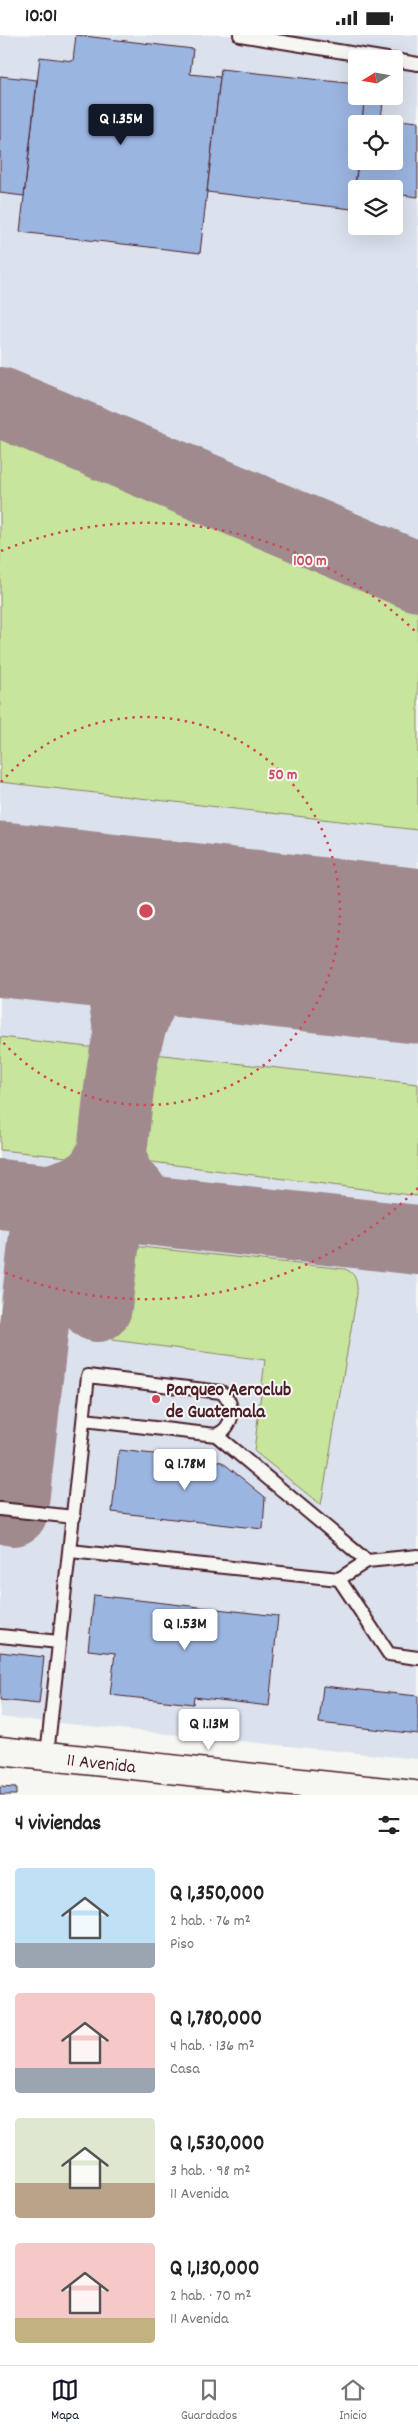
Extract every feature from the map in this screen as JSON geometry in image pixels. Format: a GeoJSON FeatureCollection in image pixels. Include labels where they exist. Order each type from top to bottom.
{"type":"FeatureCollection","features":[{"type":"Feature","properties":{"kind":"main road","name":"11 Avenida"},"geometry":{"type":"LineString","coordinates":[[0,1751],[414,1795]]}},
{"type":"Feature","properties":{"kind":"lane"},"geometry":{"type":"LineString","coordinates":[[240,35],[348,53]]}},
{"type":"Feature","properties":{"kind":"lane"},"geometry":{"type":"LineString","coordinates":[[403,62],[418,64]]}},
{"type":"Feature","properties":{"kind":"lane"},"geometry":{"type":"LineString","coordinates":[[48,1755],[58,1642],[74,1517],[88,1376],[221,1392],[228,1397],[232,1406],[229,1426],[223,1432],[216,1435],[84,1420]]}},
{"type":"Feature","properties":{"kind":"lane"},"geometry":{"type":"LineString","coordinates":[[216,1435],[368,1561]]}},
{"type":"Feature","properties":{"kind":"lane"},"geometry":{"type":"LineString","coordinates":[[0,1509],[74,1517]]}},
{"type":"Feature","properties":{"kind":"lane"},"geometry":{"type":"LineString","coordinates":[[70,1551],[339,1579],[368,1561],[418,1556]]}},
{"type":"Feature","properties":{"kind":"lane"},"geometry":{"type":"LineString","coordinates":[[339,1579],[389,1655],[418,1658]]}},
{"type":"Feature","properties":{"kind":"lane"},"geometry":{"type":"LineString","coordinates":[[0,1636],[58,1642]]}},
{"type":"Feature","properties":{"kind":"shaded area"},"geometry":{"type":"Polygon","coordinates":[[[0,35],[418,35],[418,1759],[0,1717],[0,35]]]}},
{"type":"Feature","properties":{"kind":"green space"},"geometry":{"type":"Polygon","coordinates":[[[0,436],[418,611],[418,830],[0,782],[0,436]]]}},
{"type":"Feature","properties":{"kind":"green space"},"geometry":{"type":"Polygon","coordinates":[[[0,1037],[97,1048],[88,1141],[80,1152],[67,1157],[0,1150],[0,1037]]]}},
{"type":"Feature","properties":{"kind":"green space"},"geometry":{"type":"Polygon","coordinates":[[[146,1053],[418,1084],[418,1196],[136,1160],[146,1053]]]}},
{"type":"Feature","properties":{"kind":"green space"},"geometry":{"type":"Polygon","coordinates":[[[123,1245],[345,1269],[352,1273],[356,1282],[357,1294],[321,1505],[254,1451],[265,1360],[112,1340],[123,1245]]]}},
{"type":"Feature","properties":{"kind":"building"},"geometry":{"type":"Polygon","coordinates":[[[76,35],[193,49],[190,74],[220,77],[200,253],[20,232],[40,57],[73,61],[76,35]]]}},
{"type":"Feature","properties":{"kind":"building"},"geometry":{"type":"Polygon","coordinates":[[[221,69],[348,83],[348,105],[364,105],[363,115],[348,115],[348,170],[357,170],[356,180],[348,180],[348,209],[207,192],[221,69]]]}},
{"type":"Feature","properties":{"kind":"building"},"geometry":{"type":"Polygon","coordinates":[[[0,76],[37,80],[24,196],[0,193],[0,76]]]}},
{"type":"Feature","properties":{"kind":"building"},"geometry":{"type":"Polygon","coordinates":[[[364,105],[383,105],[381,115],[363,115],[364,105]]]}},
{"type":"Feature","properties":{"kind":"building"},"geometry":{"type":"Polygon","coordinates":[[[403,120],[418,122],[418,197],[403,195],[403,180],[356,180],[357,170],[403,170],[403,120]]]}},
{"type":"Feature","properties":{"kind":"building"},"geometry":{"type":"Polygon","coordinates":[[[119,1450],[222,1462],[265,1497],[263,1529],[112,1512],[119,1450]]]}},
{"type":"Feature","properties":{"kind":"building"},"geometry":{"type":"Polygon","coordinates":[[[94,1595],[278,1616],[269,1706],[194,1697],[193,1704],[110,1695],[115,1653],[88,1650],[94,1595]]]}},
{"type":"Feature","properties":{"kind":"building"},"geometry":{"type":"Polygon","coordinates":[[[0,1652],[44,1657],[39,1704],[0,1700],[0,1652]]]}},
{"type":"Feature","properties":{"kind":"building"},"geometry":{"type":"Polygon","coordinates":[[[323,1686],[418,1696],[418,1734],[319,1723],[323,1686]]]}},
{"type":"Feature","properties":{"kind":"building"},"geometry":{"type":"Polygon","coordinates":[[[0,1787],[16,1788],[16,1795],[0,1795],[0,1787]]]}},
{"type":"Feature","properties":{"kind":"taxiway"},"geometry":{"type":"LineString","coordinates":[[0,402],[418,577]]}},
{"type":"Feature","properties":{"kind":"taxiway"},"geometry":{"type":"LineString","coordinates":[[56,916],[86,926],[99,938],[107,949],[118,975],[128,1030]]}},
{"type":"Feature","properties":{"kind":"taxiway"},"geometry":{"type":"LineString","coordinates":[[132,1193],[117,1175],[112,1151],[122,1066],[128,1038],[137,1012],[149,988],[167,967],[191,951],[216,943],[259,938]]}},
{"type":"Feature","properties":{"kind":"taxiway"},"geometry":{"type":"LineString","coordinates":[[13,1511],[48,1200],[88,1185],[102,1172],[112,1151]]}},
{"type":"Feature","properties":{"kind":"taxiway"},"geometry":{"type":"LineString","coordinates":[[0,1194],[418,1240]]}},
{"type":"Feature","properties":{"kind":"taxiway"},"geometry":{"type":"LineString","coordinates":[[97,1307],[109,1206]]}},
{"type":"Feature","properties":{"kind":"runway"},"geometry":{"type":"LineString","coordinates":[[0,909],[418,956]]}},
{"type":"Feature","properties":{"kind":"place","name":"Parqueo Aeroclub de Guatemala"},"geometry":{"type":"Point","coordinates":[156,1399]}}]}
